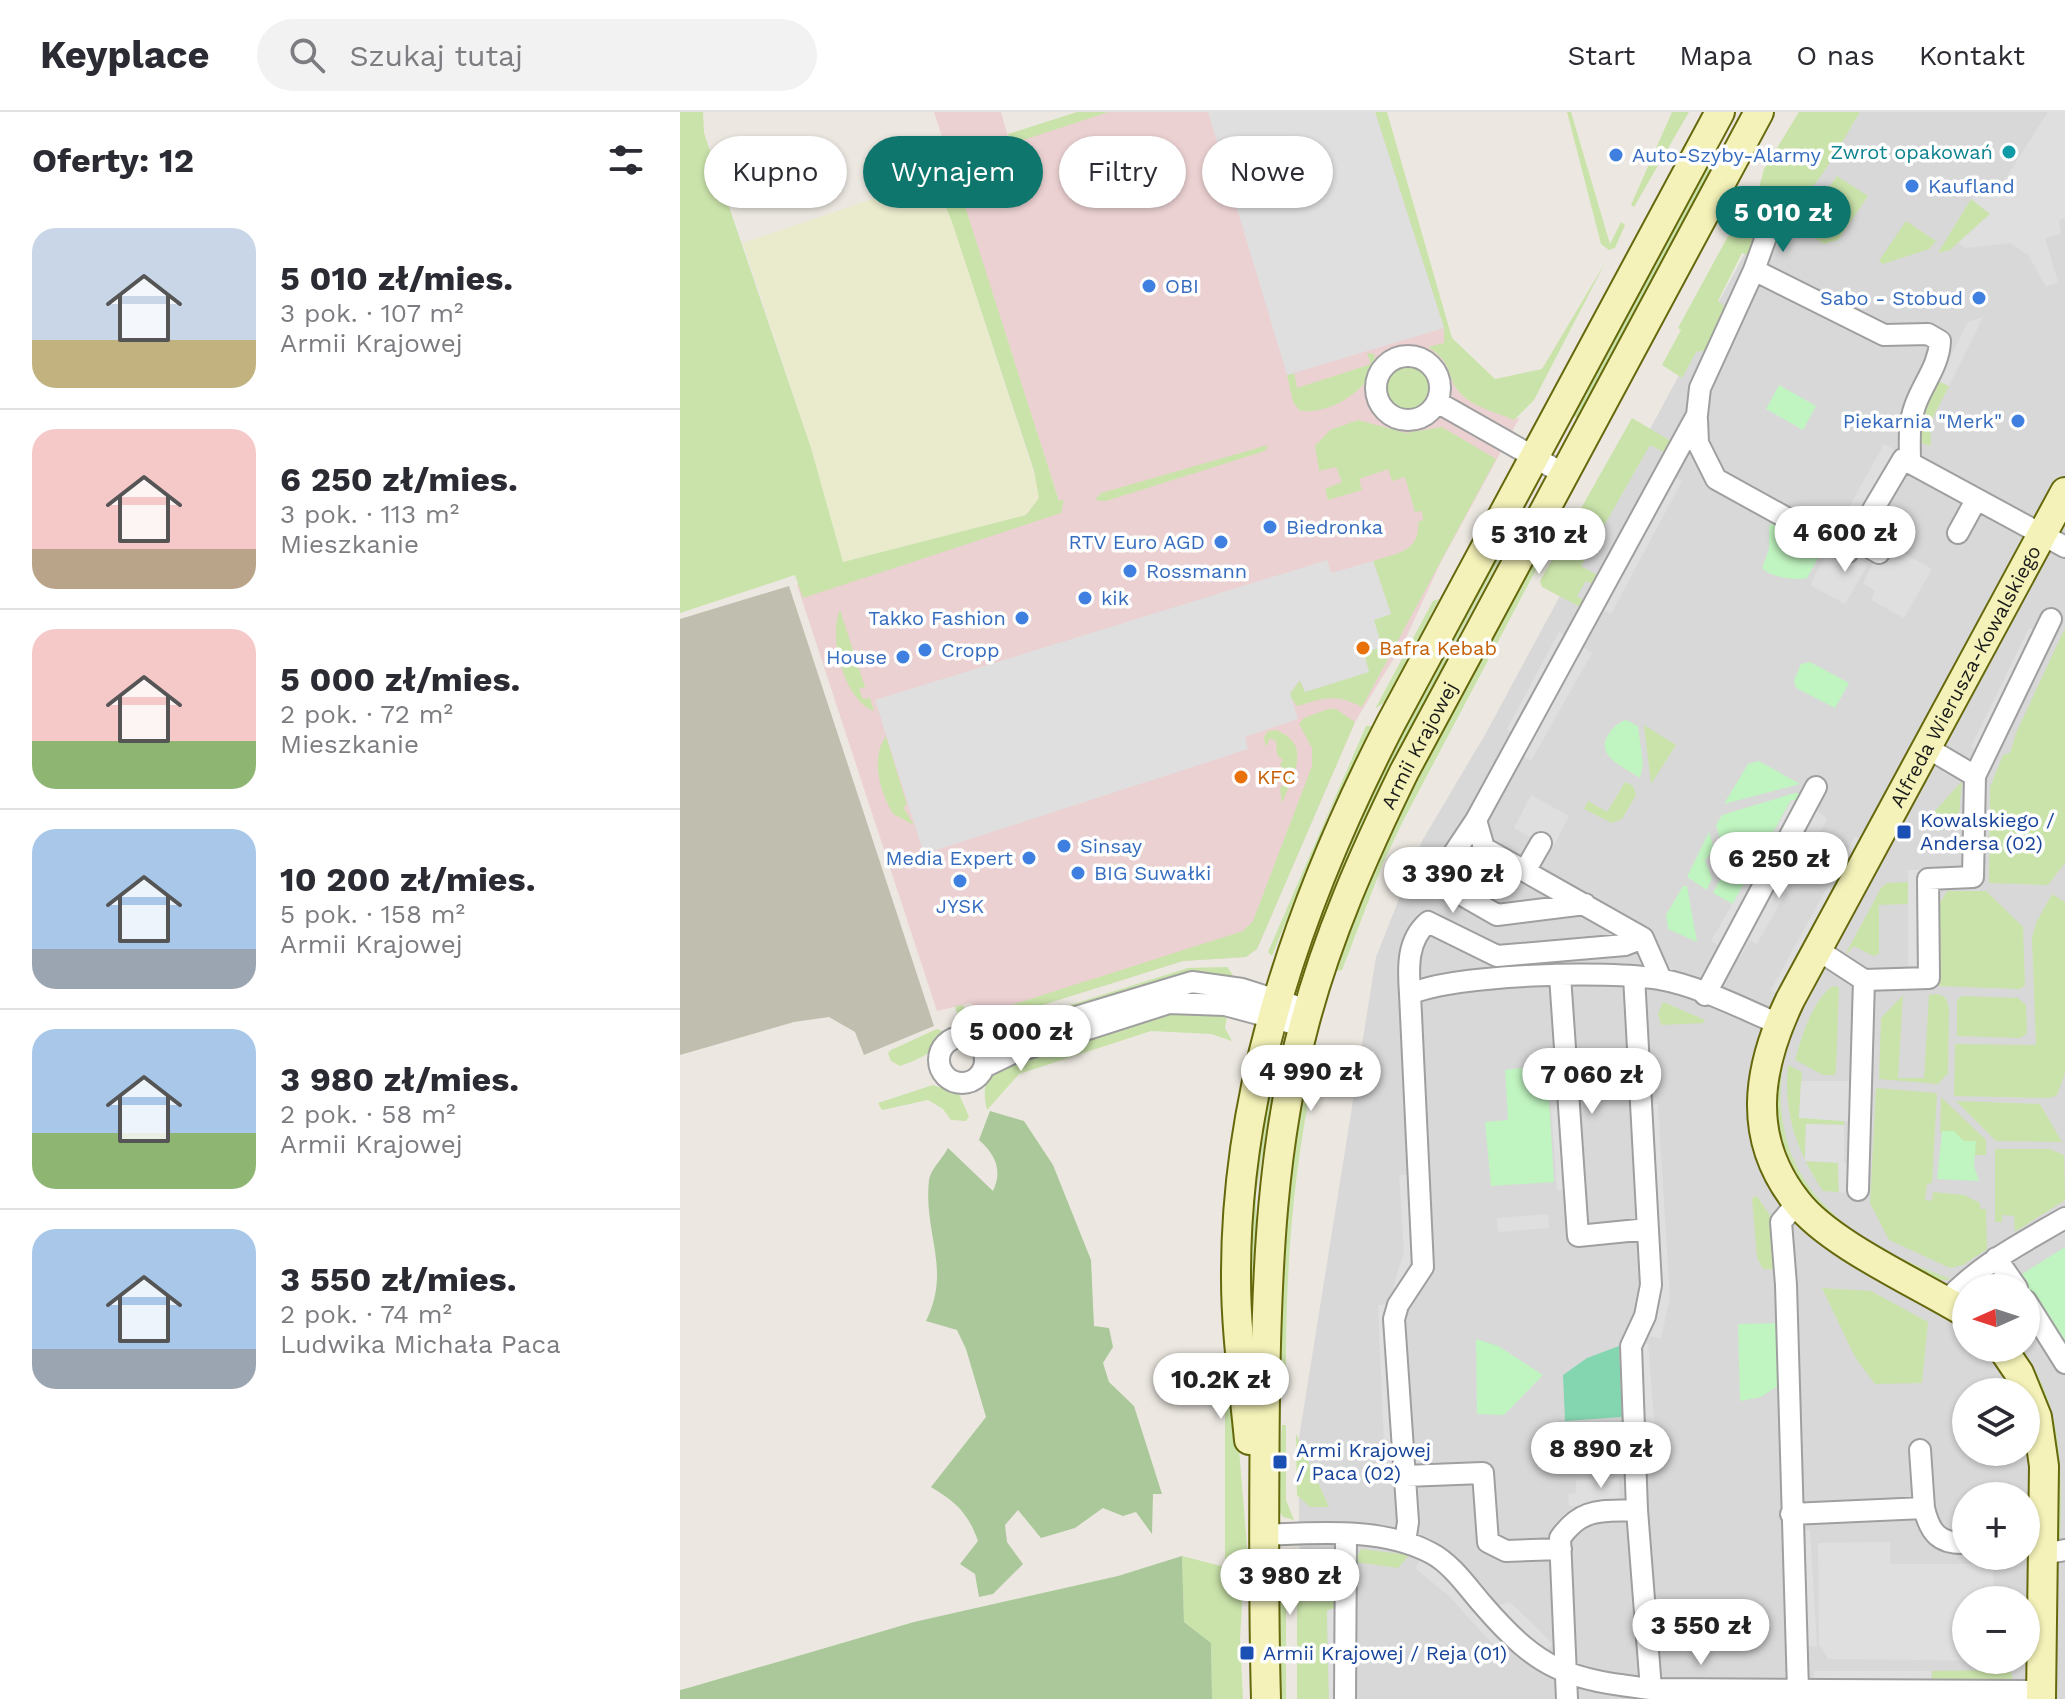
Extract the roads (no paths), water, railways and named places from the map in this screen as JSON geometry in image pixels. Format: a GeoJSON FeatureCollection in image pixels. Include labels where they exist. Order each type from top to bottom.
{"type":"FeatureCollection","features":[{"type":"Feature","properties":{"kind":"main road","name":"Armii Krajowej"},"geometry":{"type":"LineString","coordinates":[[1262,1535],[1238,1329],[1236,1254],[1249,1134],[1276,1009],[1311,895],[1349,805],[1456,598],[1536,458],[1720,112]]}},
{"type":"Feature","properties":{"kind":"main road","name":"Armii Krajowej"},"geometry":{"type":"LineString","coordinates":[[1266,1699],[1262,1535],[1265,1332],[1272,1206],[1284,1118],[1306,1018],[1366,851],[1427,728],[1759,112]]}},
{"type":"Feature","properties":{"kind":"main road","name":"Alfreda Wierusza-Kowalskiego"},"geometry":{"type":"LineString","coordinates":[[1952,1305],[1844,1240],[1797,1203],[1764,1134],[1760,1096],[1770,1048],[1779,1024],[1926,747],[2054,540],[2065,492]]}},
{"type":"Feature","properties":{"kind":"main road"},"geometry":{"type":"LineString","coordinates":[[2012,1362],[2037,1417],[2044,1466],[2041,1695]]}},
{"type":"Feature","properties":{"kind":"street"},"geometry":{"type":"LineString","coordinates":[[1771,223],[1754,270],[1700,388],[1698,443],[1716,479],[1848,552],[1903,459],[2054,540]]}},
{"type":"Feature","properties":{"kind":"street"},"geometry":{"type":"LineString","coordinates":[[1754,270],[1884,335],[1928,334],[1940,341],[1939,356],[1912,418],[1910,463]]}},
{"type":"Feature","properties":{"kind":"street"},"geometry":{"type":"LineString","coordinates":[[1437,402],[1564,474]]}},
{"type":"Feature","properties":{"kind":"street"},"geometry":{"type":"LineString","coordinates":[[1585,904],[1497,915],[1436,880],[1476,820],[1697,415]]}},
{"type":"Feature","properties":{"kind":"street"},"geometry":{"type":"LineString","coordinates":[[1958,533],[1976,500]]}},
{"type":"Feature","properties":{"kind":"street"},"geometry":{"type":"LineString","coordinates":[[1855,539],[1879,553]]}},
{"type":"Feature","properties":{"kind":"street"},"geometry":{"type":"LineString","coordinates":[[1818,950],[1864,980],[1929,978],[1928,879],[1973,877],[1975,776],[2051,619]]}},
{"type":"Feature","properties":{"kind":"street"},"geometry":{"type":"LineString","coordinates":[[1926,747],[1975,776]]}},
{"type":"Feature","properties":{"kind":"street"},"geometry":{"type":"LineString","coordinates":[[1705,995],[1816,787]]}},
{"type":"Feature","properties":{"kind":"street"},"geometry":{"type":"LineString","coordinates":[[1476,820],[1484,848],[1643,938],[1661,979]]}},
{"type":"Feature","properties":{"kind":"street"},"geometry":{"type":"LineString","coordinates":[[1525,871],[1541,843]]}},
{"type":"Feature","properties":{"kind":"street"},"geometry":{"type":"LineString","coordinates":[[1405,1542],[1408,1522],[1394,1319],[1398,1305],[1423,1267],[1408,969],[1414,934],[1428,922],[1497,956],[1625,945],[1643,938]]}},
{"type":"Feature","properties":{"kind":"street"},"geometry":{"type":"LineString","coordinates":[[1410,994],[1432,984],[1560,976],[1634,976],[1661,979],[1779,1024]]}},
{"type":"Feature","properties":{"kind":"street"},"geometry":{"type":"LineString","coordinates":[[1560,976],[1578,1236],[1648,1229]]}},
{"type":"Feature","properties":{"kind":"street"},"geometry":{"type":"LineString","coordinates":[[1634,976],[1651,1285],[1645,1316],[1631,1346],[1637,1510],[1651,1689]]}},
{"type":"Feature","properties":{"kind":"street"},"geometry":{"type":"LineString","coordinates":[[1858,1190],[1864,980]]}},
{"type":"Feature","properties":{"kind":"street"},"geometry":{"type":"LineString","coordinates":[[1276,1009],[1214,1003],[1169,1003],[1013,1053],[984,1067],[976,1079],[962,1083],[949,1079],[941,1068],[940,1054],[948,1042],[961,1038],[988,1043],[1183,983],[1221,985],[1276,1009],[1306,1018]]}},
{"type":"Feature","properties":{"kind":"street"},"geometry":{"type":"LineString","coordinates":[[974,1041],[983,1052],[984,1067]]}},
{"type":"Feature","properties":{"kind":"street"},"geometry":{"type":"LineString","coordinates":[[1797,1203],[1781,1222],[1786,1285],[1798,1690]]}},
{"type":"Feature","properties":{"kind":"street"},"geometry":{"type":"LineString","coordinates":[[1972,1274],[2065,1218]]}},
{"type":"Feature","properties":{"kind":"street"},"geometry":{"type":"LineString","coordinates":[[1996,1258],[2007,1274]]}},
{"type":"Feature","properties":{"kind":"street"},"geometry":{"type":"LineString","coordinates":[[2040,1323],[2065,1363]]}},
{"type":"Feature","properties":{"kind":"street"},"geometry":{"type":"LineString","coordinates":[[1920,1450],[1924,1508],[1929,1527],[1939,1539],[1952,1541]]}},
{"type":"Feature","properties":{"kind":"street"},"geometry":{"type":"LineString","coordinates":[[1405,1476],[1483,1473],[1488,1542],[1506,1551],[1561,1549]]}},
{"type":"Feature","properties":{"kind":"street"},"geometry":{"type":"LineString","coordinates":[[1791,1514],[1924,1508]]}},
{"type":"Feature","properties":{"kind":"street"},"geometry":{"type":"LineString","coordinates":[[1567,1699],[1560,1538],[1571,1522],[1587,1512],[1637,1510]]}},
{"type":"Feature","properties":{"kind":"street"},"geometry":{"type":"LineString","coordinates":[[1262,1535],[1346,1535],[1405,1542],[1434,1554],[1513,1640],[1543,1663],[1566,1674],[1596,1682],[1651,1689],[1772,1694],[1798,1690],[2041,1695]]}},
{"type":"Feature","properties":{"kind":"street"},"geometry":{"type":"LineString","coordinates":[[1345,1699],[1346,1535]]}},
{"type":"Feature","properties":{"kind":"place","name":"Zwrot opakowań"},"geometry":{"type":"Point","coordinates":[2009,152]}},
{"type":"Feature","properties":{"kind":"place","name":"Auto-Szyby-Alarmy"},"geometry":{"type":"Point","coordinates":[1616,155]}},
{"type":"Feature","properties":{"kind":"place","name":"Kaufland"},"geometry":{"type":"Point","coordinates":[1912,186]}},
{"type":"Feature","properties":{"kind":"place","name":"OBI"},"geometry":{"type":"Point","coordinates":[1149,286]}},
{"type":"Feature","properties":{"kind":"place","name":"Sabo - Stobud"},"geometry":{"type":"Point","coordinates":[1979,298]}},
{"type":"Feature","properties":{"kind":"place","name":"Piekarnia \"Merk\""},"geometry":{"type":"Point","coordinates":[2018,421]}},
{"type":"Feature","properties":{"kind":"place","name":"Biedronka"},"geometry":{"type":"Point","coordinates":[1270,527]}},
{"type":"Feature","properties":{"kind":"place","name":"RTV Euro AGD"},"geometry":{"type":"Point","coordinates":[1221,542]}},
{"type":"Feature","properties":{"kind":"place","name":"Rossmann"},"geometry":{"type":"Point","coordinates":[1130,571]}},
{"type":"Feature","properties":{"kind":"place","name":"kik"},"geometry":{"type":"Point","coordinates":[1085,598]}},
{"type":"Feature","properties":{"kind":"place","name":"Takko Fashion"},"geometry":{"type":"Point","coordinates":[1022,618]}},
{"type":"Feature","properties":{"kind":"place","name":"Bafra Kebab"},"geometry":{"type":"Point","coordinates":[1363,648]}},
{"type":"Feature","properties":{"kind":"place","name":"Cropp"},"geometry":{"type":"Point","coordinates":[925,650]}},
{"type":"Feature","properties":{"kind":"place","name":"House"},"geometry":{"type":"Point","coordinates":[903,657]}},
{"type":"Feature","properties":{"kind":"place","name":"KFC"},"geometry":{"type":"Point","coordinates":[1241,777]}},
{"type":"Feature","properties":{"kind":"place","name":"Kowalskiego / Andersa (02)"},"geometry":{"type":"Point","coordinates":[1904,832]}},
{"type":"Feature","properties":{"kind":"place","name":"Sinsay"},"geometry":{"type":"Point","coordinates":[1064,846]}},
{"type":"Feature","properties":{"kind":"place","name":"Media Expert"},"geometry":{"type":"Point","coordinates":[1029,858]}},
{"type":"Feature","properties":{"kind":"place","name":"BIG Suwałki"},"geometry":{"type":"Point","coordinates":[1078,873]}},
{"type":"Feature","properties":{"kind":"place","name":"JYSK"},"geometry":{"type":"Point","coordinates":[960,881]}},
{"type":"Feature","properties":{"kind":"place","name":"Armi Krajowej / Paca (02)"},"geometry":{"type":"Point","coordinates":[1280,1462]}},
{"type":"Feature","properties":{"kind":"place","name":"Armii Krajowej / Reja (01)"},"geometry":{"type":"Point","coordinates":[1247,1653]}}]}
